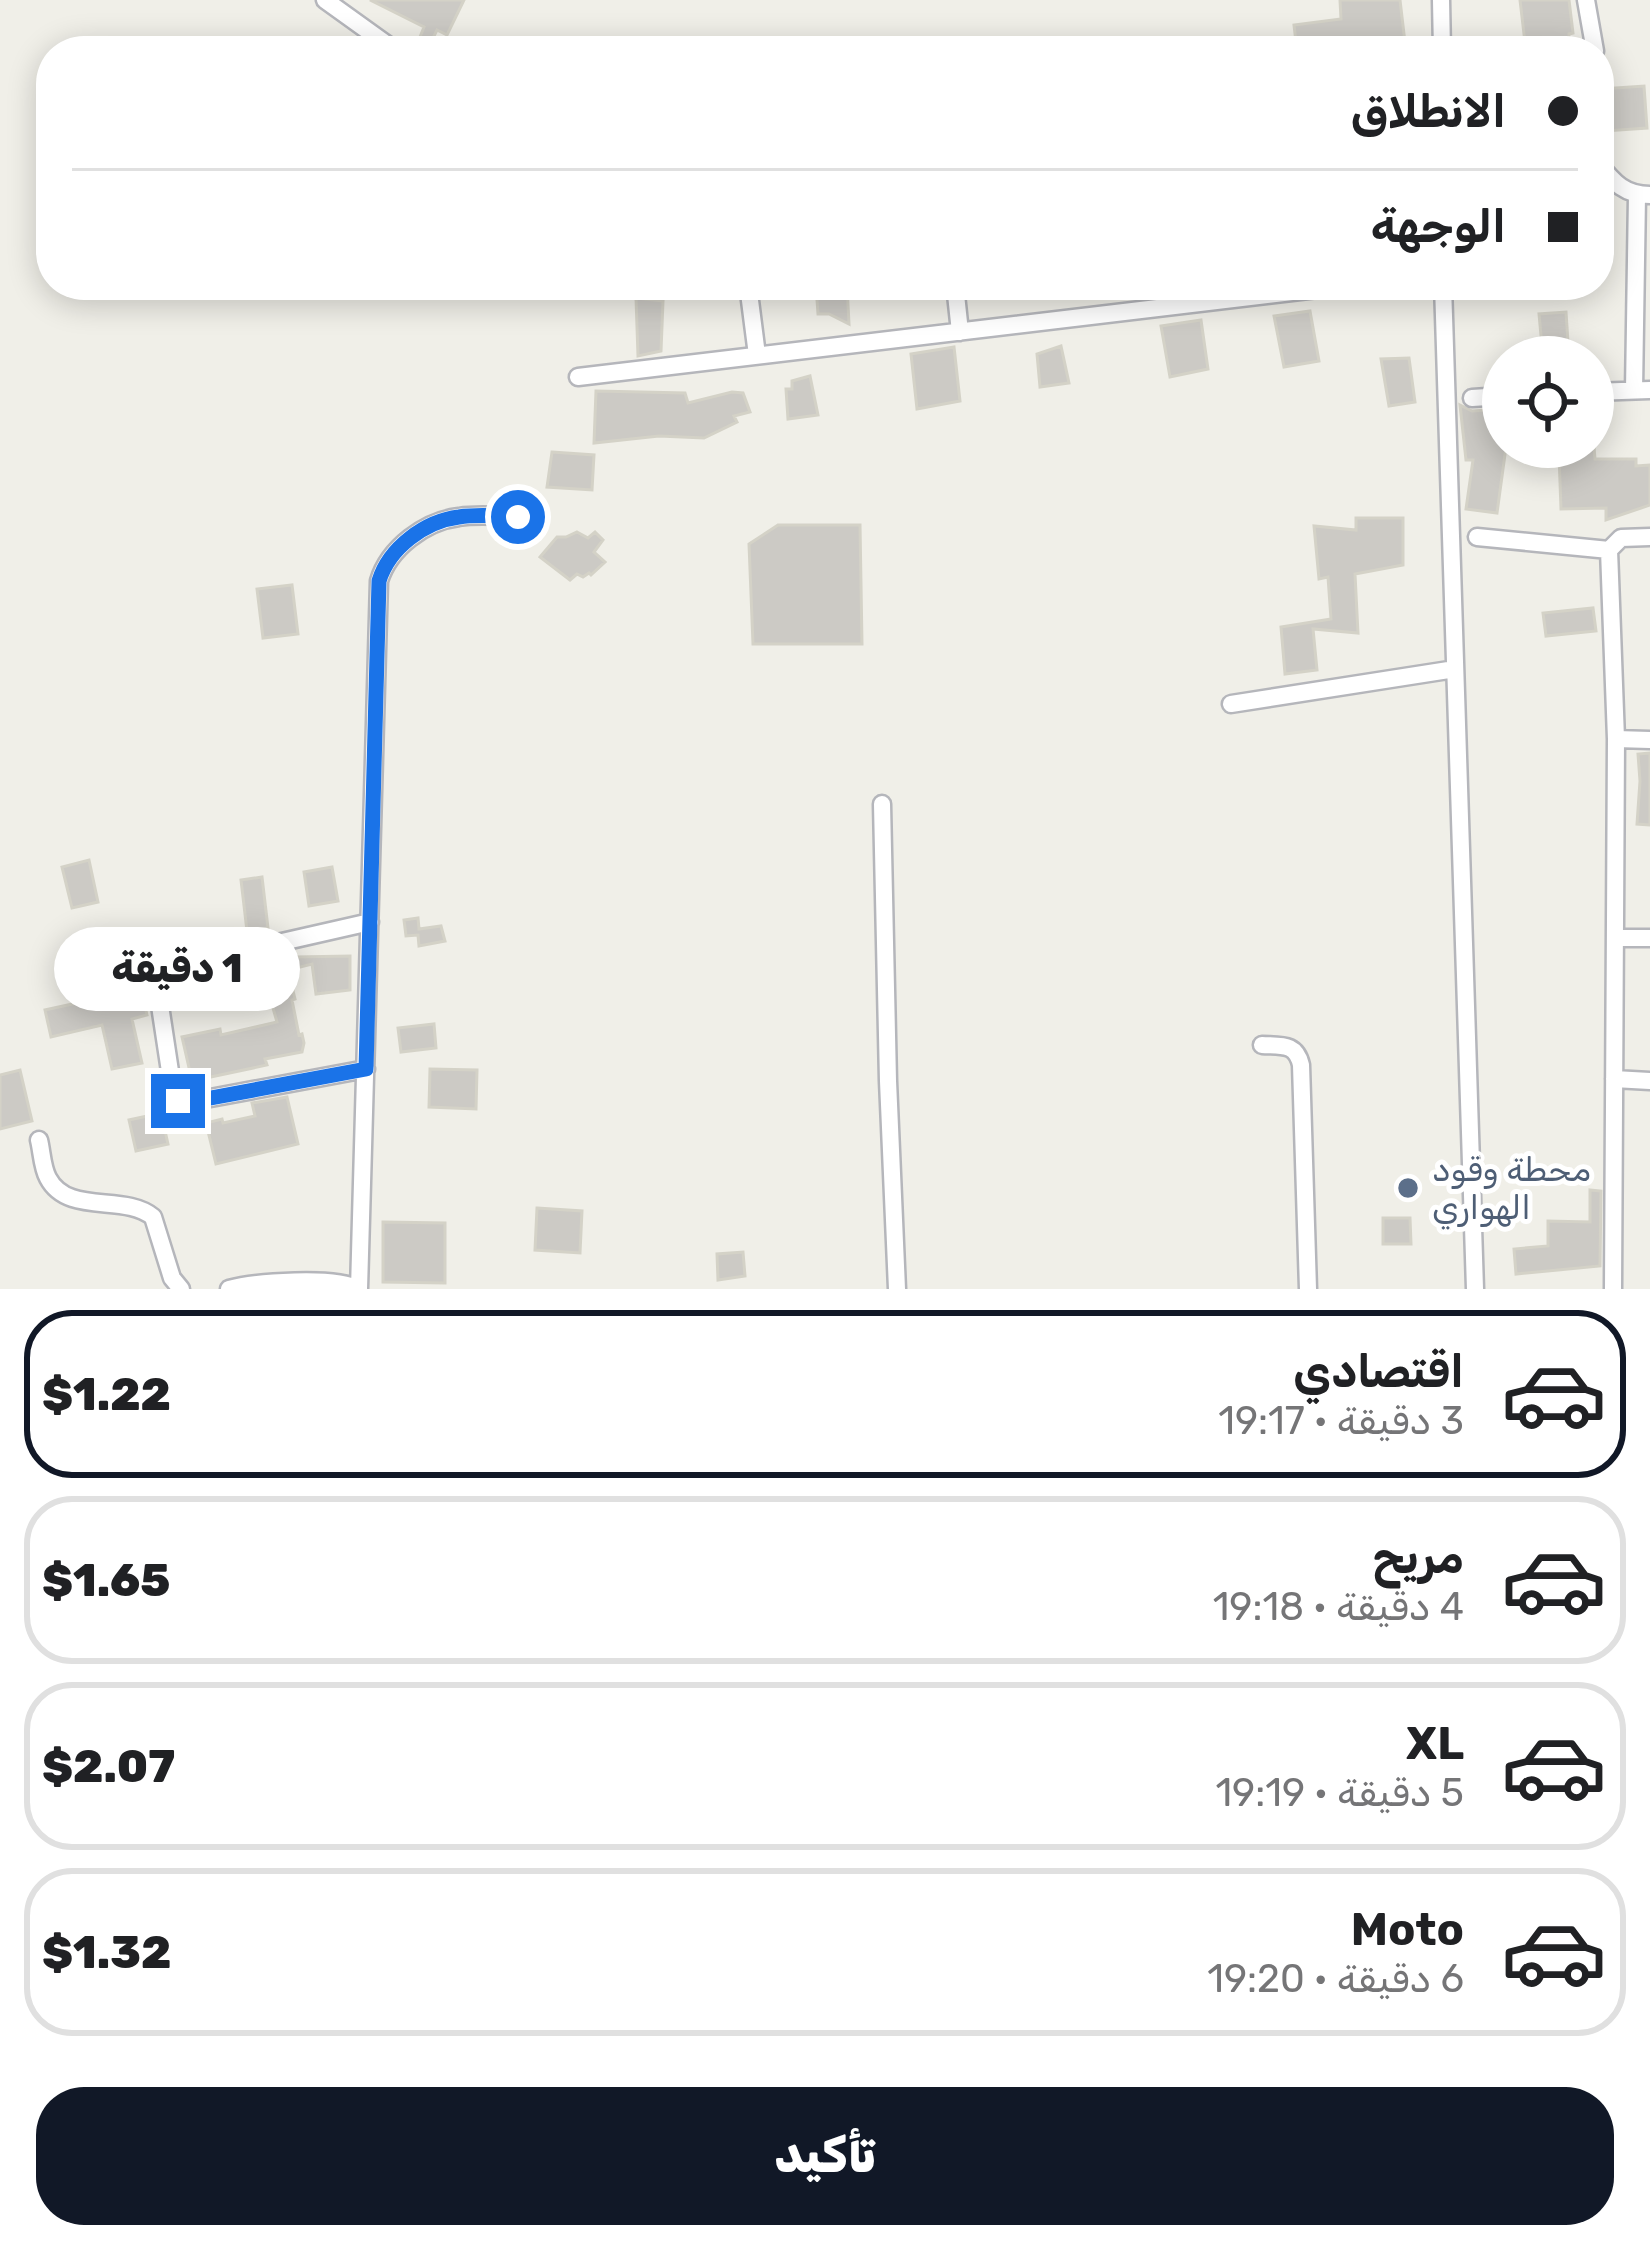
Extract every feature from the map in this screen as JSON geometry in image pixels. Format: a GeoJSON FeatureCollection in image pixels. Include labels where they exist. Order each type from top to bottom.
{"type":"FeatureCollection","features":[{"type":"Feature","properties":{"kind":"street"},"geometry":{"type":"LineString","coordinates":[[325,0],[375,36]]}},
{"type":"Feature","properties":{"kind":"street"},"geometry":{"type":"LineString","coordinates":[[1441,0],[1442,36]]}},
{"type":"Feature","properties":{"kind":"street"},"geometry":{"type":"LineString","coordinates":[[1586,0],[1592,36]]}},
{"type":"Feature","properties":{"kind":"street"},"geometry":{"type":"LineString","coordinates":[[1614,181],[1644,195],[1642,390]]}},
{"type":"Feature","properties":{"kind":"street"},"geometry":{"type":"LineString","coordinates":[[750,300],[757,355]]}},
{"type":"Feature","properties":{"kind":"street"},"geometry":{"type":"LineString","coordinates":[[957,300],[960,332]]}},
{"type":"Feature","properties":{"kind":"street"},"geometry":{"type":"LineString","coordinates":[[578,376],[960,332],[1171,300]]}},
{"type":"Feature","properties":{"kind":"street"},"geometry":{"type":"LineString","coordinates":[[1444,300],[1475,1289]]}},
{"type":"Feature","properties":{"kind":"street"},"geometry":{"type":"LineString","coordinates":[[1472,398],[1482,397]]}},
{"type":"Feature","properties":{"kind":"street"},"geometry":{"type":"LineString","coordinates":[[229,1289],[333,1281],[358,1289],[381,572],[404,543],[436,524],[459,517],[518,517]]}},
{"type":"Feature","properties":{"kind":"street"},"geometry":{"type":"LineString","coordinates":[[1477,537],[1609,550]]}},
{"type":"Feature","properties":{"kind":"street"},"geometry":{"type":"LineString","coordinates":[[1613,1289],[1616,739],[1609,550],[1621,538],[1650,537]]}},
{"type":"Feature","properties":{"kind":"street"},"geometry":{"type":"LineString","coordinates":[[1231,704],[1455,669]]}},
{"type":"Feature","properties":{"kind":"street"},"geometry":{"type":"LineString","coordinates":[[1616,739],[1650,740]]}},
{"type":"Feature","properties":{"kind":"street"},"geometry":{"type":"LineString","coordinates":[[882,804],[897,1289]]}},
{"type":"Feature","properties":{"kind":"street"},"geometry":{"type":"LineString","coordinates":[[366,1069],[178,1101],[157,986],[160,974],[172,967],[370,922]]}},
{"type":"Feature","properties":{"kind":"street"},"geometry":{"type":"LineString","coordinates":[[1615,938],[1650,938]]}},
{"type":"Feature","properties":{"kind":"street"},"geometry":{"type":"LineString","coordinates":[[1262,1046],[1292,1048],[1301,1065],[1308,1289]]}},
{"type":"Feature","properties":{"kind":"street"},"geometry":{"type":"LineString","coordinates":[[1614,1079],[1650,1081]]}},
{"type":"Feature","properties":{"kind":"street"},"geometry":{"type":"LineString","coordinates":[[39,1140],[48,1179],[68,1195],[82,1201],[135,1206],[153,1217],[172,1278],[181,1289]]}},
{"type":"Feature","properties":{"kind":"building"},"geometry":{"type":"Polygon","coordinates":[[[370,0],[464,0],[447,35],[437,30],[434,36],[420,36],[424,27],[370,0]]]}},
{"type":"Feature","properties":{"kind":"building"},"geometry":{"type":"Polygon","coordinates":[[[1340,0],[1400,0],[1404,36],[1295,36],[1294,25],[1341,19],[1340,0]]]}},
{"type":"Feature","properties":{"kind":"building"},"geometry":{"type":"Polygon","coordinates":[[[1520,0],[1569,0],[1573,33],[1524,36],[1520,0]]]}},
{"type":"Feature","properties":{"kind":"building"},"geometry":{"type":"Polygon","coordinates":[[[1644,86],[1647,128],[1614,130],[1614,88],[1644,86]]]}},
{"type":"Feature","properties":{"kind":"building"},"geometry":{"type":"Polygon","coordinates":[[[636,300],[663,301],[661,351],[638,356],[636,300]]]}},
{"type":"Feature","properties":{"kind":"building"},"geometry":{"type":"Polygon","coordinates":[[[817,300],[848,300],[849,324],[818,314],[817,300]]]}},
{"type":"Feature","properties":{"kind":"building"},"geometry":{"type":"Polygon","coordinates":[[[1310,311],[1319,361],[1284,367],[1274,316],[1310,311]]]}},
{"type":"Feature","properties":{"kind":"building"},"geometry":{"type":"Polygon","coordinates":[[[1566,312],[1568,336],[1541,336],[1539,314],[1566,312]]]}},
{"type":"Feature","properties":{"kind":"building"},"geometry":{"type":"Polygon","coordinates":[[[1201,320],[1208,369],[1170,377],[1161,326],[1201,320]]]}},
{"type":"Feature","properties":{"kind":"building"},"geometry":{"type":"Polygon","coordinates":[[[1061,346],[1069,383],[1040,387],[1037,354],[1061,346]]]}},
{"type":"Feature","properties":{"kind":"building"},"geometry":{"type":"Polygon","coordinates":[[[954,347],[960,401],[917,409],[911,354],[954,347]]]}},
{"type":"Feature","properties":{"kind":"building"},"geometry":{"type":"Polygon","coordinates":[[[1409,358],[1415,402],[1389,406],[1381,359],[1409,358]]]}},
{"type":"Feature","properties":{"kind":"building"},"geometry":{"type":"Polygon","coordinates":[[[810,376],[818,415],[788,419],[786,389],[792,389],[792,381],[810,376]]]}},
{"type":"Feature","properties":{"kind":"building"},"geometry":{"type":"Polygon","coordinates":[[[596,391],[685,393],[688,403],[743,393],[750,412],[734,416],[737,422],[704,438],[659,436],[594,443],[596,391]]]}},
{"type":"Feature","properties":{"kind":"building"},"geometry":{"type":"Polygon","coordinates":[[[1460,405],[1482,410],[1482,468],[1503,468],[1497,513],[1466,509],[1473,460],[1466,460],[1460,405]]]}},
{"type":"Feature","properties":{"kind":"building"},"geometry":{"type":"Polygon","coordinates":[[[552,452],[594,455],[592,490],[547,487],[552,452]]]}},
{"type":"Feature","properties":{"kind":"building"},"geometry":{"type":"Polygon","coordinates":[[[1614,459],[1636,459],[1636,466],[1650,465],[1650,505],[1606,520],[1606,508],[1561,509],[1559,468],[1614,468],[1614,459]]]}},
{"type":"Feature","properties":{"kind":"building"},"geometry":{"type":"Polygon","coordinates":[[[1356,518],[1403,518],[1403,565],[1355,574],[1358,633],[1313,629],[1317,670],[1285,674],[1281,627],[1331,619],[1328,577],[1319,579],[1314,526],[1356,530],[1356,518]]]}},
{"type":"Feature","properties":{"kind":"building"},"geometry":{"type":"Polygon","coordinates":[[[778,525],[860,525],[862,644],[753,644],[749,544],[778,525]]]}},
{"type":"Feature","properties":{"kind":"building"},"geometry":{"type":"Polygon","coordinates":[[[577,532],[588,538],[595,532],[603,540],[594,552],[605,562],[591,575],[577,574],[570,580],[540,557],[557,537],[577,532]]]}},
{"type":"Feature","properties":{"kind":"building"},"geometry":{"type":"Polygon","coordinates":[[[292,585],[298,634],[263,638],[257,589],[292,585]]]}},
{"type":"Feature","properties":{"kind":"building"},"geometry":{"type":"Polygon","coordinates":[[[1593,608],[1596,631],[1546,636],[1543,613],[1593,608]]]}},
{"type":"Feature","properties":{"kind":"building"},"geometry":{"type":"Polygon","coordinates":[[[1650,753],[1650,825],[1637,824],[1638,754],[1650,753]]]}},
{"type":"Feature","properties":{"kind":"building"},"geometry":{"type":"Polygon","coordinates":[[[89,860],[98,902],[72,908],[62,867],[89,860]]]}},
{"type":"Feature","properties":{"kind":"building"},"geometry":{"type":"Polygon","coordinates":[[[332,867],[338,901],[309,906],[304,872],[332,867]]]}},
{"type":"Feature","properties":{"kind":"building"},"geometry":{"type":"Polygon","coordinates":[[[262,877],[268,928],[247,931],[241,880],[262,877]]]}},
{"type":"Feature","properties":{"kind":"building"},"geometry":{"type":"Polygon","coordinates":[[[418,918],[419,929],[441,926],[445,941],[419,946],[418,935],[406,936],[404,920],[418,918]]]}},
{"type":"Feature","properties":{"kind":"building"},"geometry":{"type":"Polygon","coordinates":[[[293,954],[350,956],[350,990],[316,994],[312,964],[288,970],[302,1052],[265,1059],[267,1065],[192,1081],[182,1037],[220,1029],[221,1035],[277,1022],[260,963],[293,954]]]}},
{"type":"Feature","properties":{"kind":"building"},"geometry":{"type":"Polygon","coordinates":[[[141,989],[147,1015],[132,1019],[142,1063],[112,1069],[102,1025],[51,1037],[45,1010],[141,989]]]}},
{"type":"Feature","properties":{"kind":"building"},"geometry":{"type":"Polygon","coordinates":[[[434,1024],[436,1048],[401,1052],[398,1028],[434,1024]]]}},
{"type":"Feature","properties":{"kind":"building"},"geometry":{"type":"Polygon","coordinates":[[[430,1069],[477,1070],[476,1109],[429,1107],[430,1069]]]}},
{"type":"Feature","properties":{"kind":"building"},"geometry":{"type":"Polygon","coordinates":[[[20,1070],[32,1121],[0,1129],[0,1075],[20,1070]]]}},
{"type":"Feature","properties":{"kind":"building"},"geometry":{"type":"Polygon","coordinates":[[[287,1097],[298,1144],[216,1164],[206,1123],[255,1116],[252,1103],[287,1097]]]}},
{"type":"Feature","properties":{"kind":"building"},"geometry":{"type":"Polygon","coordinates":[[[161,1113],[168,1144],[136,1151],[129,1120],[161,1113]]]}},
{"type":"Feature","properties":{"kind":"building"},"geometry":{"type":"Polygon","coordinates":[[[1590,1190],[1601,1191],[1600,1266],[1516,1274],[1514,1249],[1548,1246],[1548,1221],[1590,1222],[1590,1190]]]}},
{"type":"Feature","properties":{"kind":"building"},"geometry":{"type":"Polygon","coordinates":[[[537,1208],[582,1211],[580,1253],[535,1250],[537,1208]]]}},
{"type":"Feature","properties":{"kind":"building"},"geometry":{"type":"Polygon","coordinates":[[[1383,1218],[1410,1218],[1411,1244],[1383,1244],[1383,1218]]]}},
{"type":"Feature","properties":{"kind":"building"},"geometry":{"type":"Polygon","coordinates":[[[383,1222],[445,1223],[445,1283],[383,1282],[383,1222]]]}},
{"type":"Feature","properties":{"kind":"building"},"geometry":{"type":"Polygon","coordinates":[[[743,1252],[745,1276],[718,1280],[717,1254],[743,1252]]]}},
{"type":"Feature","properties":{"kind":"place","name":"محطة وقود الهواري"},"geometry":{"type":"Point","coordinates":[1408,1188]}},
{"type":"Feature","properties":{"kind":"route"},"geometry":{"type":"LineString","coordinates":[[178,1101],[366,1069],[379,581],[386,563],[404,543],[436,524],[459,517],[518,517]]}}]}
